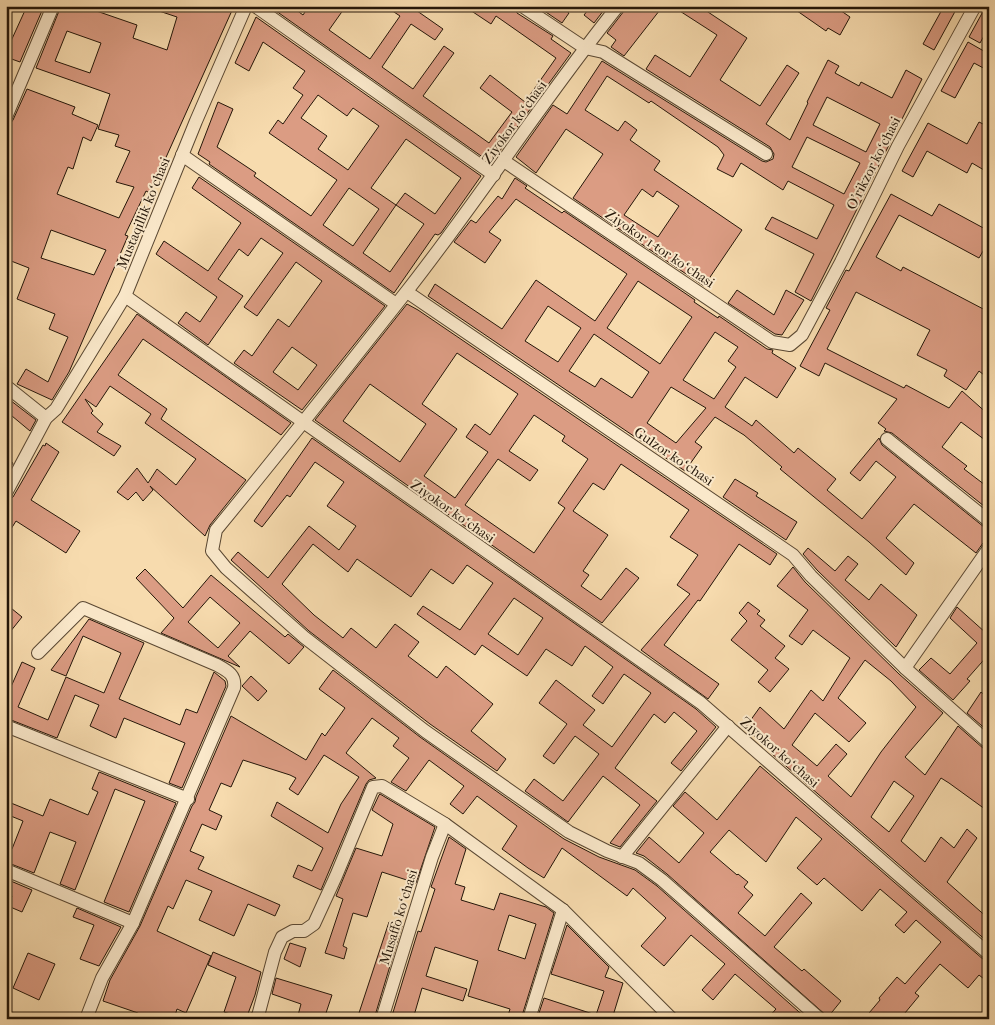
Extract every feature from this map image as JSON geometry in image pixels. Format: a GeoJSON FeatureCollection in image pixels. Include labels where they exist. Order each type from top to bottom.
{"type":"FeatureCollection","features":[{"type":"Feature","properties":{"kind":"street"},"geometry":{"type":"LineString","coordinates":[[6,117],[53,6]]}},
{"type":"Feature","properties":{"kind":"street","name":"Mustaqillik koʻchasi"},"geometry":{"type":"LineString","coordinates":[[6,493],[46,418],[56,409],[125,296],[182,155],[246,6]]}},
{"type":"Feature","properties":{"kind":"street"},"geometry":{"type":"LineString","coordinates":[[255,6],[494,175]]}},
{"type":"Feature","properties":{"kind":"street"},"geometry":{"type":"LineString","coordinates":[[522,6],[585,48],[604,52],[766,154]]}},
{"type":"Feature","properties":{"kind":"street","name":"Ziyokor koʻchasi"},"geometry":{"type":"LineString","coordinates":[[618,6],[585,48],[407,292],[304,424],[701,703],[989,954]]}},
{"type":"Feature","properties":{"kind":"street","name":"O'rikzor koʻchasi"},"geometry":{"type":"LineString","coordinates":[[802,335],[841,262],[912,119],[975,6]]}},
{"type":"Feature","properties":{"kind":"street"},"geometry":{"type":"LineString","coordinates":[[182,155],[396,304]]}},
{"type":"Feature","properties":{"kind":"street","name":"Ziyokor 1-tor koʻchasi"},"geometry":{"type":"LineString","coordinates":[[504,161],[772,342],[790,345],[802,335]]}},
{"type":"Feature","properties":{"kind":"street","name":"Gulzor koʻchasi"},"geometry":{"type":"LineString","coordinates":[[407,292],[793,554],[811,576],[905,668],[989,743]]}},
{"type":"Feature","properties":{"kind":"street"},"geometry":{"type":"LineString","coordinates":[[125,296],[304,424],[216,530],[212,551],[226,568],[304,637],[425,731],[568,832],[607,851],[639,863],[662,880],[820,1019]]}},
{"type":"Feature","properties":{"kind":"street"},"geometry":{"type":"LineString","coordinates":[[6,386],[46,418]]}},
{"type":"Feature","properties":{"kind":"street"},"geometry":{"type":"LineString","coordinates":[[888,439],[989,521]]}},
{"type":"Feature","properties":{"kind":"street"},"geometry":{"type":"LineString","coordinates":[[905,668],[989,548]]}},
{"type":"Feature","properties":{"kind":"street"},"geometry":{"type":"LineString","coordinates":[[38,653],[83,608],[217,665],[230,672],[235,680],[234,688],[188,799],[133,923],[102,978],[86,1019]]}},
{"type":"Feature","properties":{"kind":"street"},"geometry":{"type":"LineString","coordinates":[[6,726],[188,799]]}},
{"type":"Feature","properties":{"kind":"street"},"geometry":{"type":"LineString","coordinates":[[622,857],[728,726]]}},
{"type":"Feature","properties":{"kind":"street"},"geometry":{"type":"LineString","coordinates":[[254,1019],[258,1016],[275,952],[282,937],[292,931],[304,931],[314,924],[373,787],[382,786],[445,824],[563,910],[672,1019]]}},
{"type":"Feature","properties":{"kind":"street","name":"Musaffo koʻchasi"},"geometry":{"type":"LineString","coordinates":[[382,1019],[432,857],[445,824]]}},
{"type":"Feature","properties":{"kind":"street"},"geometry":{"type":"LineString","coordinates":[[6,870],[133,923]]}},
{"type":"Feature","properties":{"kind":"street"},"geometry":{"type":"LineString","coordinates":[[529,1019],[563,910]]}},
{"type":"Feature","properties":{"kind":"street"},"geometry":{"type":"LineString","coordinates":[[6,1017],[10,1019]]}},
{"type":"Feature","properties":{"kind":"building"},"geometry":{"type":"Polygon","coordinates":[[[27,6],[44,6],[20,62],[6,57],[6,52],[27,6]]]}},
{"type":"Feature","properties":{"kind":"building"},"geometry":{"type":"Polygon","coordinates":[[[61,6],[82,6],[137,25],[133,38],[167,50],[177,17],[153,9],[153,6],[234,6],[150,193],[146,191],[125,235],[128,236],[69,372],[52,400],[17,384],[26,369],[48,382],[68,337],[49,329],[55,314],[17,299],[29,268],[6,259],[6,125],[10,124],[13,120],[27,89],[75,107],[72,114],[98,125],[91,141],[83,137],[73,169],[68,167],[57,194],[119,218],[134,187],[116,182],[130,151],[115,146],[119,135],[98,129],[110,94],[36,68],[61,6]],[[67,31],[55,61],[90,73],[101,43],[67,31]],[[51,230],[41,258],[94,275],[106,250],[51,230]]]}},
{"type":"Feature","properties":{"kind":"building"},"geometry":{"type":"Polygon","coordinates":[[[269,6],[291,6],[303,15],[309,6],[346,6],[329,30],[370,59],[400,16],[385,6],[410,6],[443,29],[435,40],[411,24],[382,67],[413,89],[444,46],[454,53],[423,96],[489,143],[512,112],[480,88],[490,75],[525,102],[556,58],[496,16],[491,24],[464,6],[514,6],[517,13],[553,36],[551,39],[571,53],[491,163],[269,6]]]}},
{"type":"Feature","properties":{"kind":"building"},"geometry":{"type":"Polygon","coordinates":[[[537,6],[560,6],[569,13],[562,23],[537,6]]]}},
{"type":"Feature","properties":{"kind":"building"},"geometry":{"type":"Polygon","coordinates":[[[591,6],[607,6],[594,23],[584,15],[591,6]]]}},
{"type":"Feature","properties":{"kind":"building"},"geometry":{"type":"Polygon","coordinates":[[[626,6],[663,6],[624,56],[611,47],[616,40],[607,33],[626,6]]]}},
{"type":"Feature","properties":{"kind":"building"},"geometry":{"type":"Polygon","coordinates":[[[672,6],[699,6],[747,38],[720,80],[760,106],[787,65],[799,73],[766,124],[790,140],[828,60],[839,66],[835,73],[859,86],[861,82],[892,98],[906,70],[922,79],[811,301],[795,292],[814,254],[765,229],[772,217],[817,239],[834,205],[788,181],[783,190],[741,163],[733,177],[717,169],[724,155],[718,147],[651,101],[649,103],[607,76],[585,110],[618,131],[625,121],[637,130],[630,140],[660,161],[654,170],[742,230],[704,286],[573,198],[603,154],[566,129],[536,173],[516,157],[553,105],[567,114],[602,61],[762,161],[766,162],[773,159],[774,154],[770,147],[646,69],[655,55],[690,77],[717,35],[672,6]],[[827,97],[813,125],[866,152],[880,124],[827,97]],[[807,137],[792,167],[844,194],[860,163],[807,137]],[[642,189],[624,215],[658,237],[679,206],[657,191],[653,197],[642,189]]]}},
{"type":"Feature","properties":{"kind":"building"},"geometry":{"type":"Polygon","coordinates":[[[790,6],[834,6],[850,17],[840,35],[828,28],[826,31],[790,6]]]}},
{"type":"Feature","properties":{"kind":"building"},"geometry":{"type":"Polygon","coordinates":[[[944,6],[958,6],[934,50],[923,44],[944,6]]]}},
{"type":"Feature","properties":{"kind":"building"},"geometry":{"type":"Polygon","coordinates":[[[986,6],[989,6],[989,27],[980,43],[969,37],[986,6]]]}},
{"type":"Feature","properties":{"kind":"building"},"geometry":{"type":"Polygon","coordinates":[[[256,17],[481,176],[441,233],[435,234],[394,293],[209,164],[210,162],[198,154],[218,102],[233,109],[217,147],[256,173],[254,176],[311,216],[337,180],[269,133],[278,120],[283,124],[303,95],[293,88],[305,71],[263,42],[249,71],[235,63],[256,17]],[[318,95],[301,118],[327,136],[318,149],[348,170],[379,126],[353,108],[347,116],[318,95]],[[406,139],[371,188],[396,205],[405,193],[435,214],[461,178],[406,139]],[[349,188],[323,225],[353,246],[379,209],[349,188]],[[396,205],[363,253],[390,272],[424,224],[396,205]]]}},
{"type":"Feature","properties":{"kind":"building"},"geometry":{"type":"Polygon","coordinates":[[[968,42],[989,54],[989,71],[974,63],[955,98],[941,91],[968,42]]]}},
{"type":"Feature","properties":{"kind":"building"},"geometry":{"type":"Polygon","coordinates":[[[979,122],[989,127],[989,173],[972,163],[967,173],[927,151],[913,177],[902,171],[928,123],[967,144],[979,122]]]}},
{"type":"Feature","properties":{"kind":"building"},"geometry":{"type":"Polygon","coordinates":[[[199,177],[385,306],[302,410],[234,363],[244,350],[252,356],[278,319],[289,327],[322,281],[296,262],[257,316],[244,307],[283,253],[261,238],[248,256],[239,249],[218,279],[243,296],[208,345],[178,323],[186,312],[200,322],[217,297],[156,254],[164,241],[208,271],[241,223],[192,188],[199,177]],[[292,347],[273,372],[298,390],[317,365],[292,347]]]}},
{"type":"Feature","properties":{"kind":"building"},"geometry":{"type":"Polygon","coordinates":[[[515,178],[527,186],[525,188],[562,213],[564,211],[695,300],[694,302],[718,318],[719,316],[767,349],[773,350],[772,353],[796,368],[777,398],[745,377],[725,407],[752,426],[756,420],[794,453],[798,448],[836,479],[827,490],[862,519],[896,477],[876,461],[860,481],[850,473],[879,438],[882,445],[984,527],[989,529],[989,539],[983,543],[976,553],[914,504],[886,538],[914,563],[906,575],[780,469],[782,467],[744,435],[715,417],[695,442],[702,447],[685,471],[428,296],[435,284],[502,329],[536,280],[595,321],[627,274],[516,199],[489,232],[501,240],[485,263],[454,242],[471,220],[476,223],[498,196],[502,199],[515,178]],[[638,281],[607,328],[660,364],[692,317],[638,281]],[[548,306],[525,341],[558,362],[581,328],[548,306]],[[715,332],[683,380],[714,399],[736,367],[728,361],[738,347],[715,332]],[[594,334],[569,371],[595,387],[601,378],[632,398],[649,372],[594,334]],[[671,387],[647,423],[676,443],[706,408],[671,387]]]}},
{"type":"Feature","properties":{"kind":"building"},"geometry":{"type":"Polygon","coordinates":[[[891,194],[932,216],[939,204],[989,231],[989,241],[979,258],[899,215],[876,257],[901,271],[903,267],[989,312],[989,379],[979,371],[966,390],[944,376],[947,370],[917,355],[930,330],[856,292],[827,349],[904,388],[906,385],[949,408],[962,391],[989,415],[989,443],[961,422],[942,447],[967,466],[964,469],[989,488],[989,510],[892,433],[884,431],[886,429],[878,423],[897,399],[825,363],[819,376],[800,366],[830,310],[826,308],[846,270],[849,271],[891,194]]]}},
{"type":"Feature","properties":{"kind":"building"},"geometry":{"type":"Polygon","coordinates":[[[737,290],[774,315],[786,290],[804,300],[782,335],[775,334],[728,303],[737,290]]]}},
{"type":"Feature","properties":{"kind":"building"},"geometry":{"type":"Polygon","coordinates":[[[407,304],[418,310],[777,554],[770,565],[739,544],[700,601],[698,600],[664,645],[719,684],[708,699],[641,650],[690,594],[677,585],[698,555],[670,537],[689,510],[621,464],[604,490],[593,483],[573,511],[608,535],[583,571],[589,575],[581,586],[601,600],[626,568],[639,578],[602,623],[315,420],[407,304]],[[457,353],[422,404],[457,429],[424,476],[455,498],[488,452],[466,437],[475,424],[490,435],[518,394],[457,353]],[[370,384],[343,421],[400,462],[426,424],[370,384]],[[534,415],[509,451],[538,470],[530,481],[498,459],[465,505],[534,553],[565,508],[558,503],[588,459],[562,441],[565,436],[534,415]]]}},
{"type":"Feature","properties":{"kind":"building"},"geometry":{"type":"Polygon","coordinates":[[[137,314],[291,423],[281,435],[143,339],[118,375],[167,409],[161,419],[246,480],[210,525],[205,536],[150,486],[153,490],[143,501],[136,492],[128,500],[117,492],[137,468],[148,483],[157,469],[176,485],[196,459],[145,423],[151,414],[110,386],[96,407],[85,399],[93,411],[91,413],[103,424],[97,432],[121,446],[114,456],[62,422],[137,314]]]}},
{"type":"Feature","properties":{"kind":"building"},"geometry":{"type":"Polygon","coordinates":[[[6,397],[36,420],[30,431],[6,411],[6,397]]]}},
{"type":"Feature","properties":{"kind":"building"},"geometry":{"type":"Polygon","coordinates":[[[312,438],[696,709],[716,727],[681,771],[671,763],[697,731],[674,712],[665,723],[654,714],[615,768],[657,801],[620,847],[610,843],[640,805],[603,776],[568,822],[525,791],[534,779],[563,801],[599,754],[575,736],[554,764],[543,756],[567,724],[539,703],[556,680],[595,710],[583,725],[612,747],[651,693],[624,674],[603,704],[592,696],[613,667],[585,646],[572,666],[546,649],[527,676],[482,645],[475,655],[417,614],[423,606],[460,630],[493,583],[467,565],[453,584],[431,569],[411,597],[357,559],[348,572],[313,544],[282,584],[314,615],[343,638],[351,628],[376,648],[395,624],[419,642],[408,656],[437,678],[446,666],[493,704],[471,731],[506,759],[497,771],[430,724],[309,631],[231,560],[238,552],[268,578],[309,526],[339,550],[356,526],[327,506],[344,482],[315,462],[290,497],[287,495],[262,527],[254,521],[312,438]],[[514,598],[488,634],[518,655],[543,618],[514,598]]]}},
{"type":"Feature","properties":{"kind":"building"},"geometry":{"type":"Polygon","coordinates":[[[46,443],[59,452],[31,500],[80,531],[66,553],[16,521],[6,537],[6,501],[13,497],[43,445],[45,446],[46,443]]]}},
{"type":"Feature","properties":{"kind":"building"},"geometry":{"type":"Polygon","coordinates":[[[6,457],[13,463],[6,475],[6,457]]]}},
{"type":"Feature","properties":{"kind":"building"},"geometry":{"type":"Polygon","coordinates":[[[735,479],[758,493],[756,496],[797,522],[786,540],[723,497],[735,479]]]}},
{"type":"Feature","properties":{"kind":"building"},"geometry":{"type":"Polygon","coordinates":[[[808,548],[835,571],[848,556],[858,564],[845,580],[869,600],[881,584],[917,615],[896,647],[817,570],[803,554],[808,548]]]}},
{"type":"Feature","properties":{"kind":"building"},"geometry":{"type":"Polygon","coordinates":[[[793,567],[805,582],[899,674],[943,713],[905,757],[925,775],[958,726],[984,749],[989,751],[989,812],[941,778],[901,841],[925,862],[941,837],[954,848],[967,829],[977,838],[947,882],[989,919],[989,943],[771,753],[772,751],[745,728],[760,707],[784,729],[811,690],[823,701],[850,658],[813,630],[802,645],[789,636],[808,610],[777,586],[793,567]],[[865,660],[838,698],[866,723],[849,742],[815,713],[792,745],[817,766],[836,744],[847,754],[828,776],[851,797],[881,752],[916,707],[891,681],[865,660]],[[894,781],[871,817],[889,832],[914,796],[894,781]]]}},
{"type":"Feature","properties":{"kind":"building"},"geometry":{"type":"Polygon","coordinates":[[[145,569],[183,608],[211,575],[285,637],[288,634],[304,647],[289,664],[250,631],[228,656],[240,667],[161,633],[174,618],[136,578],[145,569]],[[210,597],[188,622],[218,648],[240,623],[210,597]]]}},
{"type":"Feature","properties":{"kind":"building"},"geometry":{"type":"Polygon","coordinates":[[[748,602],[760,611],[757,614],[765,620],[760,626],[785,646],[775,658],[789,669],[770,692],[758,682],[768,670],[731,640],[747,621],[739,613],[748,602]]]}},
{"type":"Feature","properties":{"kind":"building"},"geometry":{"type":"Polygon","coordinates":[[[6,604],[22,617],[6,637],[6,604]]]}},
{"type":"Feature","properties":{"kind":"building"},"geometry":{"type":"Polygon","coordinates":[[[957,607],[986,633],[989,630],[989,654],[967,679],[970,681],[953,700],[919,670],[931,658],[950,674],[977,643],[950,618],[957,607]]]}},
{"type":"Feature","properties":{"kind":"building"},"geometry":{"type":"Polygon","coordinates":[[[89,619],[144,643],[119,699],[180,725],[186,709],[197,713],[214,672],[225,681],[226,686],[182,788],[169,783],[185,743],[124,718],[116,738],[90,726],[99,705],[75,695],[57,738],[6,718],[6,698],[22,662],[35,668],[18,707],[48,720],[66,677],[104,693],[121,653],[83,636],[66,676],[51,670],[89,619]]]}},
{"type":"Feature","properties":{"kind":"building"},"geometry":{"type":"Polygon","coordinates":[[[333,670],[420,737],[564,839],[599,857],[635,870],[657,886],[807,1019],[767,1019],[776,1009],[735,974],[713,1000],[702,990],[725,964],[691,935],[664,966],[641,946],[666,918],[633,888],[627,896],[562,848],[544,878],[528,868],[502,849],[517,826],[477,796],[463,814],[450,804],[464,786],[429,760],[406,791],[391,782],[409,758],[393,746],[399,738],[372,718],[346,753],[376,778],[369,780],[366,784],[321,890],[293,877],[298,865],[312,871],[323,848],[271,816],[277,802],[328,833],[341,804],[359,777],[324,755],[298,795],[289,789],[296,778],[243,760],[231,787],[221,783],[209,810],[222,816],[216,830],[202,824],[190,851],[204,857],[198,869],[280,905],[275,916],[248,904],[234,936],[199,920],[212,891],[186,880],[173,909],[168,906],[157,931],[211,956],[186,1013],[177,1009],[174,1019],[136,1019],[138,1013],[103,1001],[110,980],[140,926],[231,716],[306,760],[322,733],[325,736],[345,708],[319,689],[333,670]]]}},
{"type":"Feature","properties":{"kind":"building"},"geometry":{"type":"Polygon","coordinates":[[[251,676],[267,691],[258,701],[242,686],[251,676]]]}},
{"type":"Feature","properties":{"kind":"building"},"geometry":{"type":"Polygon","coordinates":[[[981,692],[989,699],[989,732],[967,713],[981,692]]]}},
{"type":"Feature","properties":{"kind":"building"},"geometry":{"type":"Polygon","coordinates":[[[760,766],[984,960],[989,962],[989,983],[979,975],[968,988],[940,964],[915,993],[919,996],[900,1019],[864,1019],[897,977],[905,984],[941,942],[916,920],[904,933],[895,925],[907,912],[880,889],[862,911],[824,878],[817,885],[797,868],[822,839],[796,817],[766,862],[729,830],[710,852],[748,882],[744,887],[753,895],[738,913],[765,936],[801,893],[812,903],[774,947],[802,971],[804,969],[841,1001],[828,1017],[667,874],[644,856],[636,853],[649,837],[679,863],[704,833],[673,806],[685,792],[717,820],[760,766]]]}},
{"type":"Feature","properties":{"kind":"building"},"geometry":{"type":"Polygon","coordinates":[[[99,772],[176,803],[129,912],[104,902],[145,801],[115,789],[75,890],[60,884],[76,842],[50,832],[34,873],[6,862],[6,847],[12,849],[23,821],[6,814],[6,801],[43,816],[50,799],[88,815],[98,792],[92,789],[99,772]]]}},
{"type":"Feature","properties":{"kind":"building"},"geometry":{"type":"Polygon","coordinates":[[[380,794],[435,827],[416,883],[382,872],[367,917],[353,913],[343,946],[347,948],[344,959],[325,953],[343,899],[336,896],[356,848],[382,856],[393,824],[372,810],[380,794]]]}},
{"type":"Feature","properties":{"kind":"building"},"geometry":{"type":"Polygon","coordinates":[[[449,837],[466,849],[455,884],[465,887],[461,900],[494,910],[500,893],[546,907],[554,913],[521,1019],[507,1019],[510,1009],[468,996],[478,961],[435,947],[426,976],[467,989],[463,1001],[422,988],[413,1019],[391,1019],[418,931],[421,932],[435,889],[431,887],[449,837]],[[509,915],[498,950],[525,959],[536,924],[509,915]]]}},
{"type":"Feature","properties":{"kind":"building"},"geometry":{"type":"Polygon","coordinates":[[[6,879],[32,890],[22,912],[8,906],[12,896],[6,894],[6,879]]]}},
{"type":"Feature","properties":{"kind":"building"},"geometry":{"type":"Polygon","coordinates":[[[77,908],[121,927],[99,966],[80,959],[94,925],[73,917],[77,908]]]}},
{"type":"Feature","properties":{"kind":"building"},"geometry":{"type":"Polygon","coordinates":[[[389,922],[402,926],[374,1019],[357,1019],[389,922]]]}},
{"type":"Feature","properties":{"kind":"building"},"geometry":{"type":"Polygon","coordinates":[[[567,925],[609,967],[605,977],[623,983],[612,1019],[548,1019],[538,1016],[544,998],[596,1015],[604,991],[551,974],[567,925]]]}},
{"type":"Feature","properties":{"kind":"building"},"geometry":{"type":"Polygon","coordinates":[[[290,943],[306,948],[300,967],[284,959],[290,943]]]}},
{"type":"Feature","properties":{"kind":"building"},"geometry":{"type":"Polygon","coordinates":[[[213,952],[261,972],[246,1019],[224,1012],[236,977],[208,965],[213,952]]]}},
{"type":"Feature","properties":{"kind":"building"},"geometry":{"type":"Polygon","coordinates":[[[28,953],[55,964],[39,1000],[13,988],[28,953]]]}},
{"type":"Feature","properties":{"kind":"building"},"geometry":{"type":"Polygon","coordinates":[[[276,978],[332,995],[324,1019],[297,1019],[301,1004],[272,994],[276,978]]]}}]}
